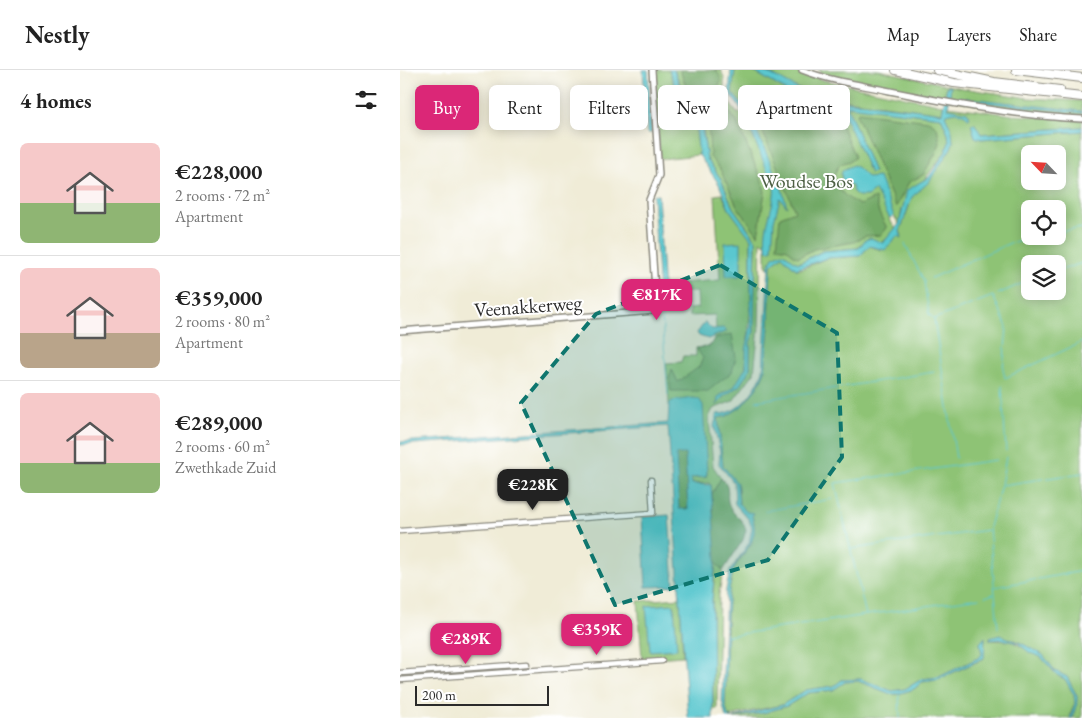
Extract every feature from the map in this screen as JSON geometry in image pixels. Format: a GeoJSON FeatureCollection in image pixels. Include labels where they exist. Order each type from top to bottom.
{"type":"FeatureCollection","features":[{"type":"Feature","properties":{"kind":"highway"},"geometry":{"type":"LineString","coordinates":[[896,70],[950,82],[1082,97]]}},
{"type":"Feature","properties":{"kind":"highway"},"geometry":{"type":"LineString","coordinates":[[937,70],[1015,85],[1082,93]]}},
{"type":"Feature","properties":{"kind":"highway"},"geometry":{"type":"LineString","coordinates":[[1016,70],[1082,77]]}},
{"type":"Feature","properties":{"kind":"highway"},"geometry":{"type":"LineString","coordinates":[[1051,70],[1082,77]]}},
{"type":"Feature","properties":{"kind":"street","name":"Veenakkerweg"},"geometry":{"type":"LineString","coordinates":[[400,330],[654,311],[656,306],[650,200],[659,175],[652,70]]}},
{"type":"Feature","properties":{"kind":"street"},"geometry":{"type":"LineString","coordinates":[[802,70],[951,104],[1023,114],[1082,119]]}},
{"type":"Feature","properties":{"kind":"street"},"geometry":{"type":"LineString","coordinates":[[400,531],[653,513],[650,480]]}},
{"type":"Feature","properties":{"kind":"street"},"geometry":{"type":"LineString","coordinates":[[400,680],[662,660]]}},
{"type":"Feature","properties":{"kind":"street"},"geometry":{"type":"LineString","coordinates":[[400,673],[526,664]]}},
{"type":"Feature","properties":{"kind":"highlighted area"},"geometry":{"type":"Polygon","coordinates":[[[720,265],[837,333],[842,457],[768,560],[615,605],[521,403],[596,314],[720,265]]]}},
{"type":"Feature","properties":{"kind":"green space"},"geometry":{"type":"Polygon","coordinates":[[[654,70],[669,70],[674,85],[658,85],[658,129],[654,70]]]}},
{"type":"Feature","properties":{"kind":"green space","name":"Woudse Bos"},"geometry":{"type":"Polygon","coordinates":[[[674,70],[680,70],[681,74],[721,70],[724,78],[724,85],[681,85],[674,70]]]}},
{"type":"Feature","properties":{"kind":"green space"},"geometry":{"type":"Polygon","coordinates":[[[680,70],[715,70],[720,76],[719,85],[685,84],[680,70]]]}},
{"type":"Feature","properties":{"kind":"green space","name":"Woudse Bos"},"geometry":{"type":"Polygon","coordinates":[[[735,70],[751,70],[776,85],[738,85],[738,100],[732,93],[735,70]]]}},
{"type":"Feature","properties":{"kind":"green space"},"geometry":{"type":"Polygon","coordinates":[[[764,70],[793,70],[823,80],[847,85],[790,85],[764,70]]]}},
{"type":"Feature","properties":{"kind":"green space"},"geometry":{"type":"Polygon","coordinates":[[[818,70],[878,70],[962,88],[1029,98],[1082,101],[1082,116],[997,108],[949,99],[951,87],[947,86],[945,97],[824,76],[818,70]]]}},
{"type":"Feature","properties":{"kind":"green space"},"geometry":{"type":"Polygon","coordinates":[[[850,86],[943,105],[942,113],[850,100],[850,86]]]}},
{"type":"Feature","properties":{"kind":"green space","name":"Woudse Bos"},"geometry":{"type":"Polygon","coordinates":[[[728,101],[738,113],[738,130],[850,130],[850,106],[941,117],[948,133],[949,142],[946,151],[902,209],[899,224],[892,213],[889,219],[896,229],[882,243],[875,240],[861,244],[859,248],[823,251],[799,263],[792,262],[787,255],[775,257],[768,268],[766,265],[766,249],[771,249],[761,241],[759,327],[754,373],[733,401],[713,409],[709,417],[713,466],[721,478],[712,494],[709,483],[692,484],[691,478],[706,477],[707,473],[702,409],[672,401],[669,404],[666,363],[681,362],[683,356],[696,356],[696,348],[710,346],[716,334],[724,333],[719,328],[716,329],[715,315],[689,316],[689,309],[698,308],[697,292],[686,292],[686,288],[682,288],[681,283],[720,280],[715,195],[722,194],[729,209],[751,238],[751,301],[745,372],[734,387],[721,394],[717,405],[723,397],[740,385],[750,369],[750,342],[754,332],[756,245],[753,235],[733,208],[721,179],[707,159],[703,130],[728,130],[728,101]]]}},
{"type":"Feature","properties":{"kind":"green space"},"geometry":{"type":"Polygon","coordinates":[[[948,106],[1013,115],[1082,120],[1082,127],[983,134],[979,133],[975,124],[971,124],[975,137],[981,139],[1082,131],[1082,718],[729,718],[763,713],[787,706],[808,693],[833,690],[845,682],[858,681],[891,694],[898,694],[914,689],[922,682],[937,680],[983,659],[985,638],[980,643],[982,654],[980,657],[939,677],[922,679],[905,689],[892,691],[861,679],[842,680],[834,686],[806,690],[782,705],[728,716],[725,706],[728,594],[734,568],[752,543],[754,522],[752,516],[754,513],[747,513],[739,504],[738,486],[723,466],[718,418],[727,416],[741,407],[760,383],[765,371],[771,265],[782,256],[796,269],[801,269],[827,258],[860,256],[869,246],[882,250],[897,235],[902,236],[900,231],[912,197],[935,173],[953,142],[945,115],[948,106]],[[990,638],[990,640],[1011,641],[1041,657],[1057,675],[1065,679],[1074,695],[1075,703],[1070,715],[1072,716],[1077,704],[1077,696],[1067,677],[1055,671],[1043,655],[1013,639],[990,638]]]}},
{"type":"Feature","properties":{"kind":"green space"},"geometry":{"type":"Polygon","coordinates":[[[728,110],[737,122],[738,130],[740,130],[763,183],[765,192],[758,235],[737,206],[720,169],[710,157],[708,130],[728,130],[728,110]]]}},
{"type":"Feature","properties":{"kind":"green space"},"geometry":{"type":"Polygon","coordinates":[[[858,112],[929,121],[937,127],[940,143],[936,153],[923,175],[909,182],[896,207],[857,116],[858,112]]]}},
{"type":"Feature","properties":{"kind":"green space"},"geometry":{"type":"Polygon","coordinates":[[[658,130],[696,130],[699,155],[660,159],[658,130]]]}},
{"type":"Feature","properties":{"kind":"green space"},"geometry":{"type":"Polygon","coordinates":[[[762,130],[844,130],[855,157],[839,166],[835,172],[836,184],[849,199],[860,205],[875,198],[879,213],[887,228],[881,235],[865,236],[854,242],[814,249],[799,257],[794,256],[788,249],[777,247],[780,217],[795,211],[762,130]]]}},
{"type":"Feature","properties":{"kind":"green space"},"geometry":{"type":"Polygon","coordinates":[[[732,334],[736,357],[732,372],[708,391],[671,391],[669,379],[672,369],[678,382],[699,367],[703,358],[696,348],[710,346],[716,338],[732,334]]]}},
{"type":"Feature","properties":{"kind":"green space"},"geometry":{"type":"Polygon","coordinates":[[[685,453],[688,509],[679,509],[675,454],[685,453]]]}},
{"type":"Feature","properties":{"kind":"green space"},"geometry":{"type":"Polygon","coordinates":[[[721,478],[728,489],[728,503],[746,530],[743,540],[723,571],[716,563],[712,494],[721,478]]]}},
{"type":"Feature","properties":{"kind":"green space"},"geometry":{"type":"Polygon","coordinates":[[[716,563],[723,571],[719,594],[717,709],[713,710],[712,600],[716,563]]]}},
{"type":"Feature","properties":{"kind":"green space"},"geometry":{"type":"Polygon","coordinates":[[[680,598],[683,656],[642,659],[638,601],[680,598]]]}},
{"type":"Feature","properties":{"kind":"water"},"geometry":{"type":"Polygon","coordinates":[[[643,70],[648,70],[652,133],[647,133],[648,85],[644,85],[643,70]]]}},
{"type":"Feature","properties":{"kind":"water"},"geometry":{"type":"Polygon","coordinates":[[[669,70],[674,70],[680,85],[674,85],[669,70]]]}},
{"type":"Feature","properties":{"kind":"water"},"geometry":{"type":"Polygon","coordinates":[[[731,70],[735,70],[732,93],[738,100],[738,105],[729,93],[731,70]]]}},
{"type":"Feature","properties":{"kind":"water"},"geometry":{"type":"Polygon","coordinates":[[[751,70],[768,73],[791,85],[776,85],[751,70]]]}},
{"type":"Feature","properties":{"kind":"water"},"geometry":{"type":"Polygon","coordinates":[[[947,86],[949,86],[951,87],[948,108],[967,112],[970,117],[968,118],[958,112],[945,115],[952,131],[953,142],[951,148],[929,182],[912,197],[900,231],[902,238],[897,236],[885,250],[869,246],[860,256],[827,258],[796,269],[782,256],[771,265],[765,371],[757,388],[741,407],[727,416],[718,418],[723,466],[737,483],[739,504],[747,512],[754,513],[752,516],[754,534],[748,548],[735,567],[729,591],[725,703],[728,716],[732,717],[726,718],[722,701],[726,590],[730,571],[749,543],[752,528],[749,520],[735,504],[734,483],[719,464],[720,452],[714,426],[717,414],[732,410],[746,400],[756,386],[763,371],[769,264],[773,257],[782,253],[799,263],[823,251],[859,248],[865,240],[871,238],[883,243],[899,224],[907,190],[929,177],[946,151],[949,142],[948,133],[941,117],[850,106],[850,101],[942,113],[947,86]]]}},
{"type":"Feature","properties":{"kind":"water"},"geometry":{"type":"Polygon","coordinates":[[[959,97],[1082,111],[1082,113],[980,102],[959,97]]]}},
{"type":"Feature","properties":{"kind":"water"},"geometry":{"type":"Polygon","coordinates":[[[850,113],[874,172],[870,173],[850,128],[850,113]]]}},
{"type":"Feature","properties":{"kind":"water"},"geometry":{"type":"Polygon","coordinates":[[[971,124],[975,124],[981,134],[1082,127],[1082,131],[981,139],[975,137],[971,124]]]}},
{"type":"Feature","properties":{"kind":"water"},"geometry":{"type":"Polygon","coordinates":[[[696,130],[703,130],[707,159],[721,179],[733,208],[756,240],[754,332],[750,342],[750,369],[740,385],[723,397],[717,405],[718,397],[734,387],[746,367],[746,350],[751,325],[751,239],[729,209],[719,184],[699,155],[696,130]]]}},
{"type":"Feature","properties":{"kind":"water"},"geometry":{"type":"Polygon","coordinates":[[[750,130],[756,130],[782,189],[787,207],[780,198],[774,221],[772,249],[768,251],[766,235],[774,187],[750,130]]]}},
{"type":"Feature","properties":{"kind":"water"},"geometry":{"type":"Polygon","coordinates":[[[853,165],[868,178],[879,177],[894,216],[892,218],[889,217],[875,190],[867,196],[858,196],[853,192],[852,186],[842,180],[841,174],[843,170],[853,165]]]}},
{"type":"Feature","properties":{"kind":"water"},"geometry":{"type":"Polygon","coordinates":[[[653,195],[658,195],[665,311],[663,312],[660,309],[653,195]]]}},
{"type":"Feature","properties":{"kind":"water"},"geometry":{"type":"Polygon","coordinates":[[[741,242],[741,276],[726,276],[725,243],[741,242]]]}},
{"type":"Feature","properties":{"kind":"water"},"geometry":{"type":"Polygon","coordinates":[[[705,322],[712,329],[723,328],[727,331],[708,339],[699,336],[697,333],[705,322]]]}},
{"type":"Feature","properties":{"kind":"water"},"geometry":{"type":"Polygon","coordinates":[[[693,398],[699,399],[703,405],[707,473],[706,477],[691,478],[692,484],[711,485],[716,557],[712,600],[713,718],[688,718],[668,426],[400,445],[400,442],[668,423],[669,404],[672,401],[693,398]],[[676,454],[679,509],[688,509],[685,454],[676,454]]]}},
{"type":"Feature","properties":{"kind":"water"},"geometry":{"type":"Polygon","coordinates":[[[669,515],[674,586],[646,587],[642,517],[669,515]]]}},
{"type":"Feature","properties":{"kind":"water"},"geometry":{"type":"Polygon","coordinates":[[[674,604],[677,649],[650,651],[646,606],[674,604]]]}},
{"type":"Feature","properties":{"kind":"water"},"geometry":{"type":"Polygon","coordinates":[[[1000,635],[1021,643],[1043,655],[1055,671],[1067,677],[1077,696],[1077,704],[1072,718],[1070,718],[1075,703],[1074,695],[1065,679],[1057,675],[1041,657],[1030,653],[1018,643],[1002,639],[990,640],[990,638],[1000,635]]]}},
{"type":"Feature","properties":{"kind":"water"},"geometry":{"type":"Polygon","coordinates":[[[985,637],[984,658],[937,680],[922,682],[914,689],[891,694],[858,681],[845,682],[833,690],[808,693],[787,706],[763,713],[734,717],[782,705],[806,690],[834,686],[842,680],[861,679],[892,691],[905,689],[922,679],[939,677],[980,657],[982,654],[980,643],[985,637]]]}},
{"type":"Feature","properties":{"kind":"waterway"},"geometry":{"type":"LineString","coordinates":[[1066,231],[1082,228]]}},
{"type":"Feature","properties":{"kind":"waterway"},"geometry":{"type":"LineString","coordinates":[[931,278],[1021,240]]}},
{"type":"Feature","properties":{"kind":"waterway"},"geometry":{"type":"LineString","coordinates":[[905,244],[924,281],[929,314],[934,319],[956,458]]}},
{"type":"Feature","properties":{"kind":"waterway"},"geometry":{"type":"LineString","coordinates":[[1066,268],[1082,263]]}},
{"type":"Feature","properties":{"kind":"waterway"},"geometry":{"type":"LineString","coordinates":[[998,294],[1021,284]]}},
{"type":"Feature","properties":{"kind":"waterway"},"geometry":{"type":"LineString","coordinates":[[934,319],[993,296],[1007,327],[1003,369],[1005,378],[1082,342]]}},
{"type":"Feature","properties":{"kind":"waterway"},"geometry":{"type":"LineString","coordinates":[[662,318],[668,395]]}},
{"type":"Feature","properties":{"kind":"waterway"},"geometry":{"type":"LineString","coordinates":[[756,401],[934,372]]}},
{"type":"Feature","properties":{"kind":"waterway"},"geometry":{"type":"LineString","coordinates":[[1002,386],[1006,451]]}},
{"type":"Feature","properties":{"kind":"waterway"},"geometry":{"type":"LineString","coordinates":[[998,628],[989,527],[1001,485],[1006,457]]}},
{"type":"Feature","properties":{"kind":"waterway"},"geometry":{"type":"LineString","coordinates":[[866,615],[835,483],[996,460]]}},
{"type":"Feature","properties":{"kind":"waterway"},"geometry":{"type":"LineString","coordinates":[[1002,485],[1082,473]]}},
{"type":"Feature","properties":{"kind":"waterway"},"geometry":{"type":"LineString","coordinates":[[765,511],[832,499]]}},
{"type":"Feature","properties":{"kind":"waterway"},"geometry":{"type":"LineString","coordinates":[[851,549],[988,530]]}},
{"type":"Feature","properties":{"kind":"waterway"},"geometry":{"type":"LineString","coordinates":[[995,587],[1082,571]]}},
{"type":"Feature","properties":{"kind":"waterway"},"geometry":{"type":"LineString","coordinates":[[985,597],[994,594]]}},
{"type":"Feature","properties":{"kind":"waterway"},"geometry":{"type":"LineString","coordinates":[[727,636],[979,598]]}},
{"type":"Feature","properties":{"kind":"waterway"},"geometry":{"type":"LineString","coordinates":[[899,694],[900,718]]}}]}
